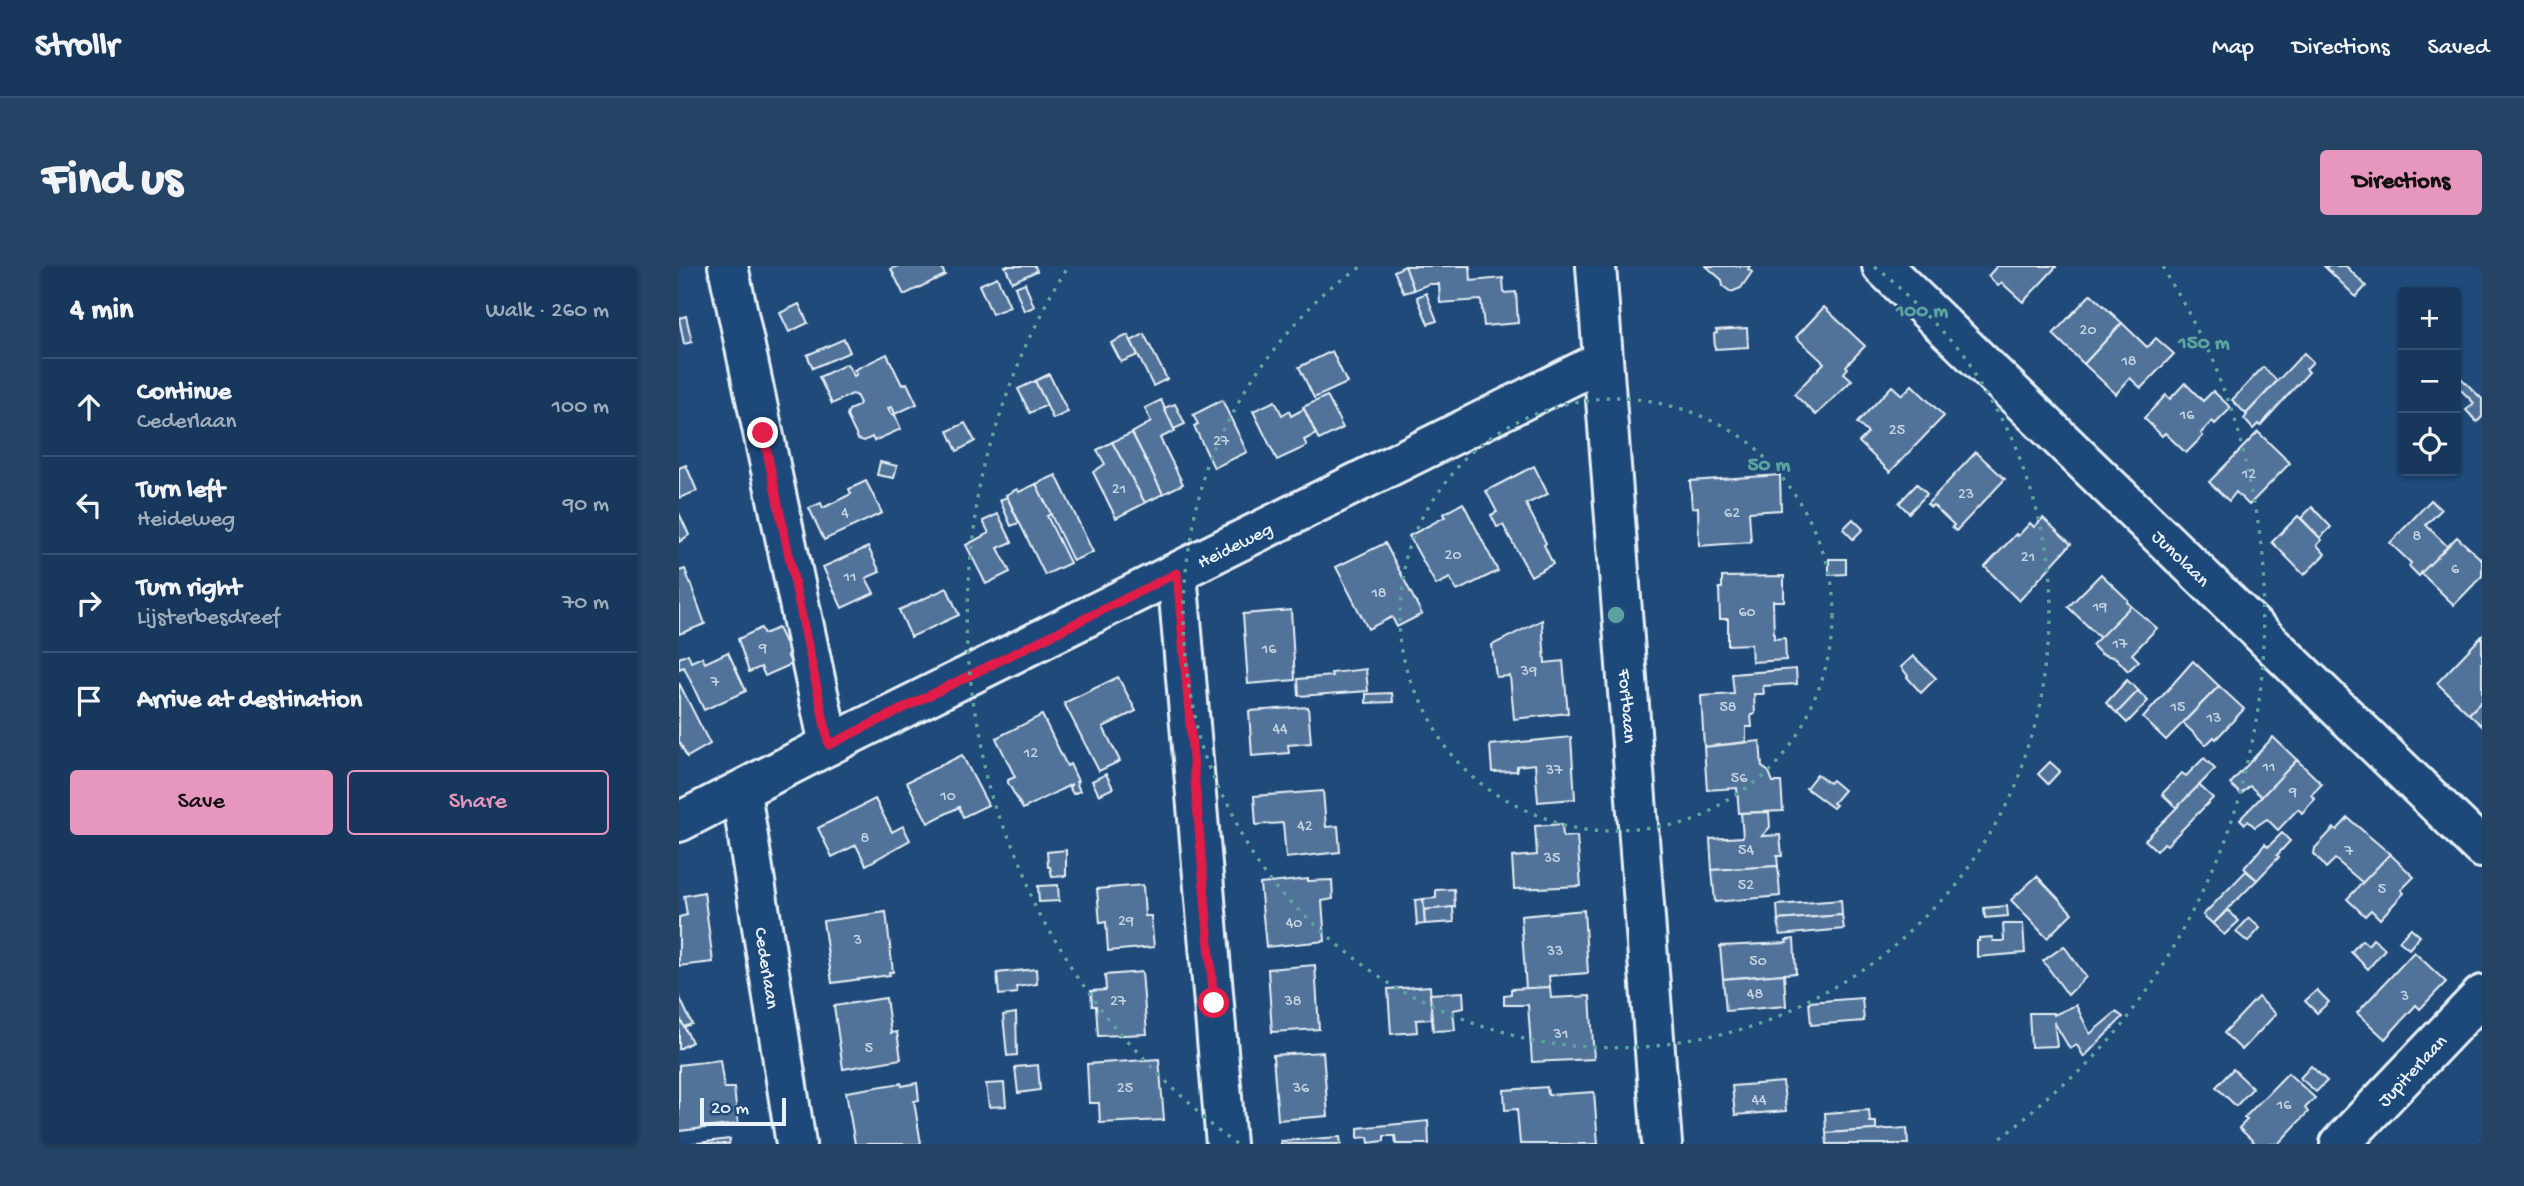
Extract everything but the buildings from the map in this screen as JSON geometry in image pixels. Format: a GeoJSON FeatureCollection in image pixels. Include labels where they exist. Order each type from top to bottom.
{"type":"FeatureCollection","features":[{"type":"Feature","properties":{"kind":"street"},"geometry":{"type":"LineString","coordinates":[[728,266],[829,745]]}},
{"type":"Feature","properties":{"kind":"street","name":"Fortbaan"},"geometry":{"type":"LineString","coordinates":[[1596,266],[1662,1144]]}},
{"type":"Feature","properties":{"kind":"street","name":"Junolaan"},"geometry":{"type":"LineString","coordinates":[[1882,266],[2482,848]]}},
{"type":"Feature","properties":{"kind":"street","name":"Heideweg"},"geometry":{"type":"LineString","coordinates":[[679,822],[1602,361]]}},
{"type":"Feature","properties":{"kind":"street"},"geometry":{"type":"LineString","coordinates":[[1177,573],[1226,1144]]}},
{"type":"Feature","properties":{"kind":"street","name":"Cederlaan"},"geometry":{"type":"LineString","coordinates":[[741,792],[796,1144]]}},
{"type":"Feature","properties":{"kind":"street","name":"Jupiterlaan"},"geometry":{"type":"LineString","coordinates":[[2340,1144],[2482,995]]}},
{"type":"Feature","properties":{"kind":"route"},"geometry":{"type":"LineString","coordinates":[[763,433],[829,745],[1177,573],[1214,1003]]}}]}
